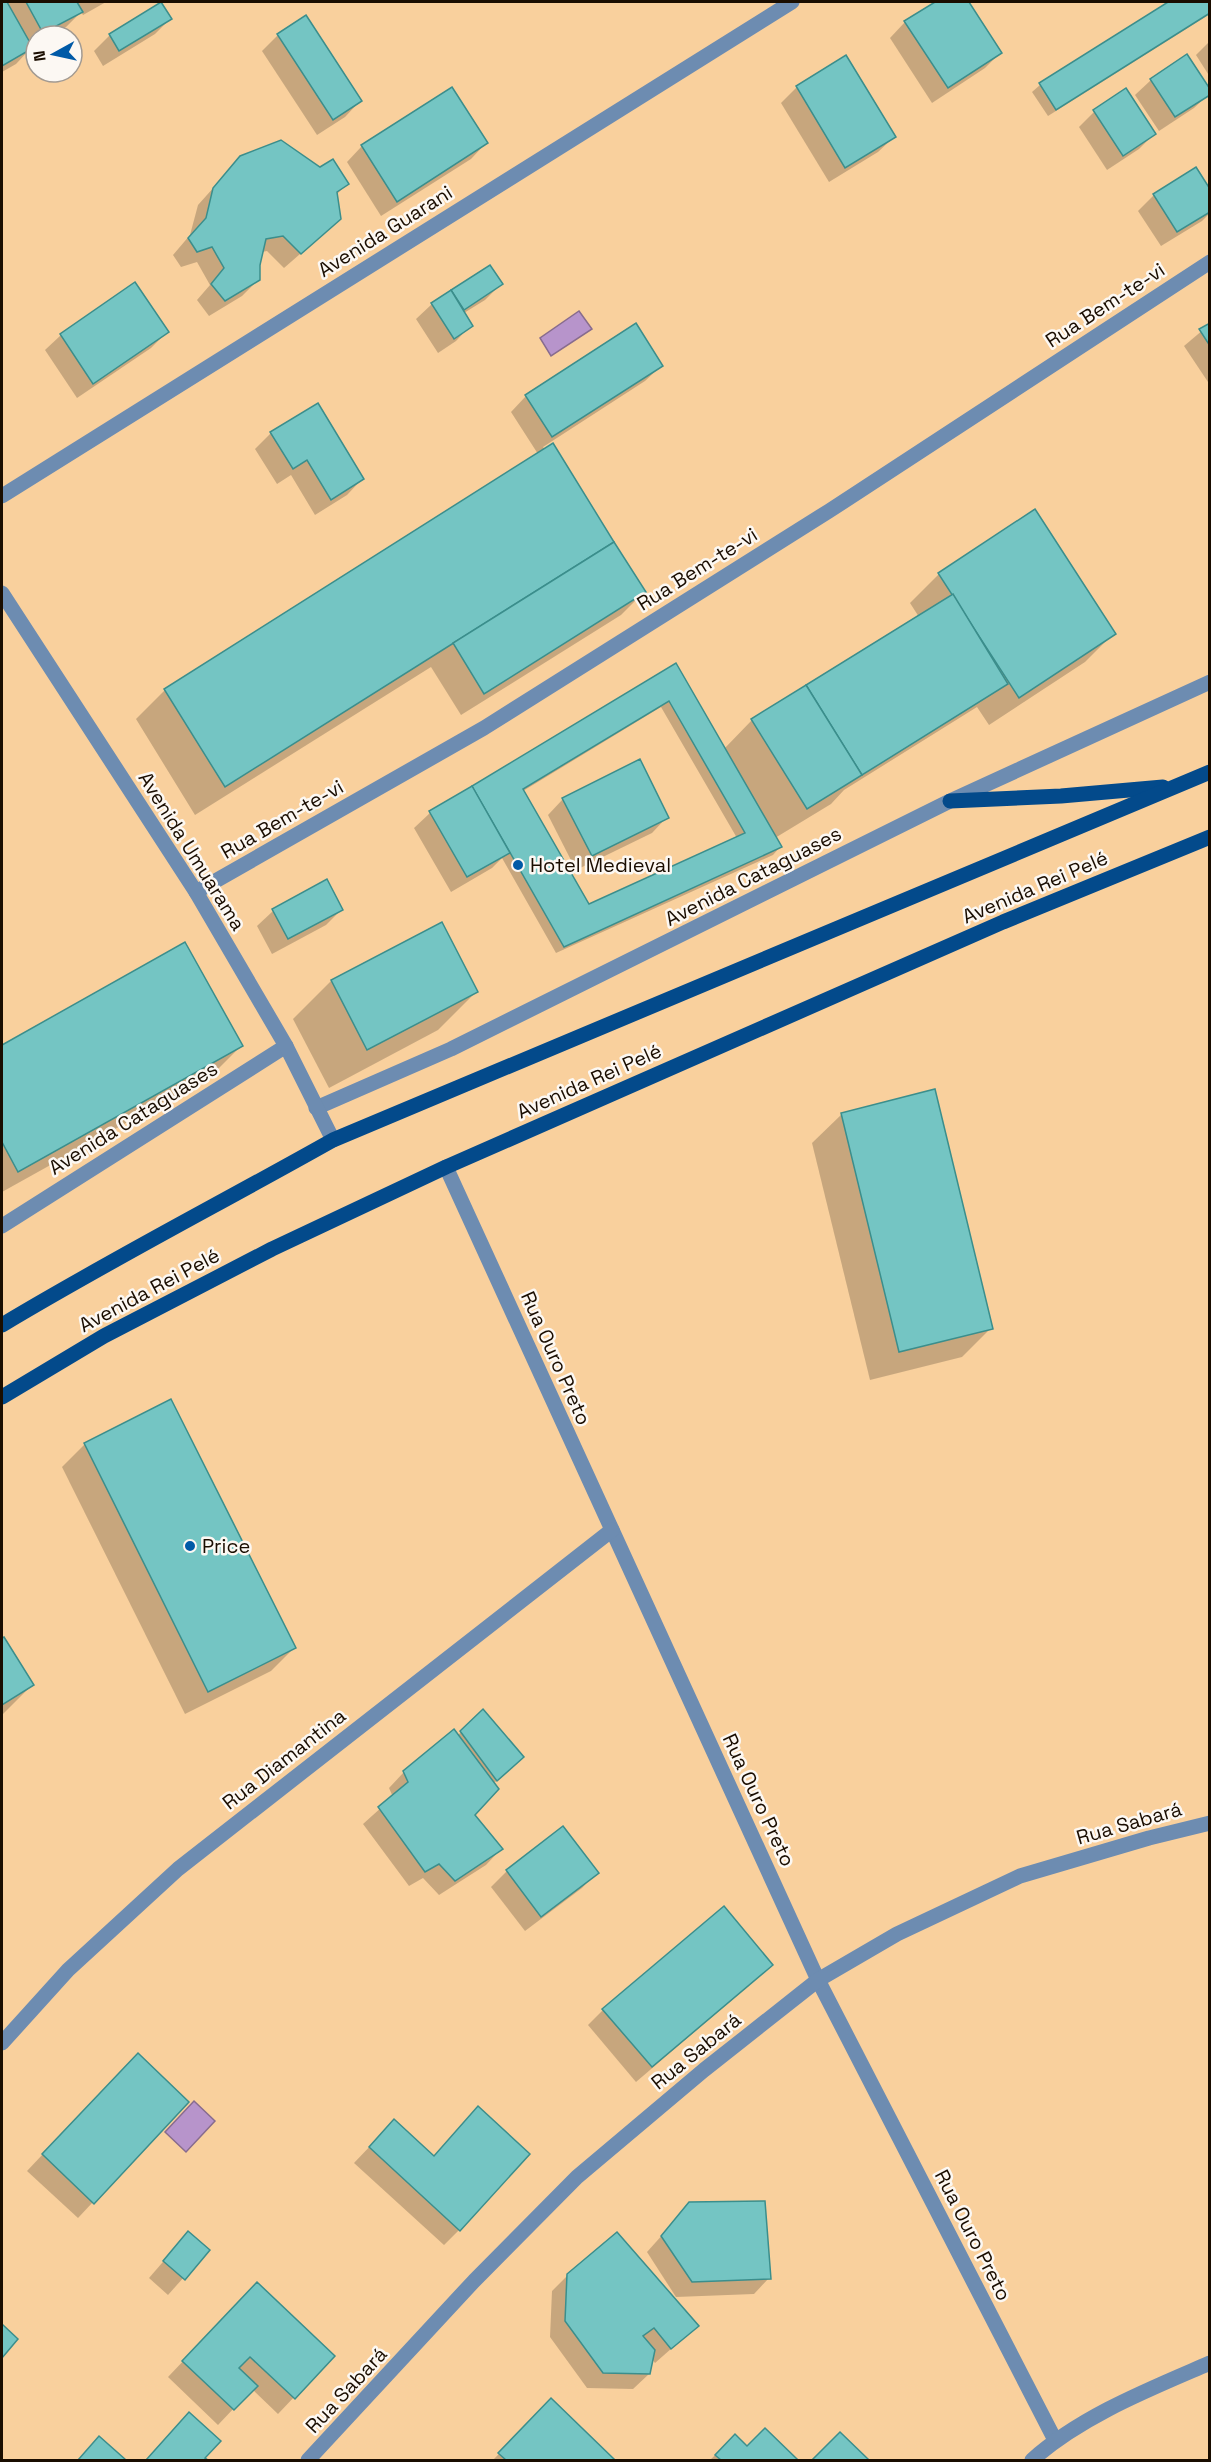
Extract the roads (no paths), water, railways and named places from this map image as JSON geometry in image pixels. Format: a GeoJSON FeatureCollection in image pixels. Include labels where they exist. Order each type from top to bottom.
{"type":"FeatureCollection","features":[{"type":"Feature","properties":{"kind":"main road","name":"Avenida Rei Pelé"},"geometry":{"type":"LineString","coordinates":[[2,1325],[79,1279],[333,1140],[1209,772]]}},
{"type":"Feature","properties":{"kind":"main road"},"geometry":{"type":"LineString","coordinates":[[950,801],[1061,796],[1178,786]]}},
{"type":"Feature","properties":{"kind":"main road","name":"Avenida Rei Pelé"},"geometry":{"type":"LineString","coordinates":[[2,1397],[104,1336],[272,1249],[446,1167],[1003,922],[1209,837]]}},
{"type":"Feature","properties":{"kind":"street","name":"Avenida Guarani"},"geometry":{"type":"LineString","coordinates":[[2,496],[792,2]]}},
{"type":"Feature","properties":{"kind":"street","name":"Rua Bem-te-vi"},"geometry":{"type":"LineString","coordinates":[[196,892],[484,728],[829,511],[1209,262]]}},
{"type":"Feature","properties":{"kind":"street","name":"Avenida Umuarama"},"geometry":{"type":"LineString","coordinates":[[2,593],[196,892],[286,1046],[333,1140]]}},
{"type":"Feature","properties":{"kind":"street","name":"Avenida Cataguases"},"geometry":{"type":"LineString","coordinates":[[316,1108],[451,1049],[950,801],[1209,682]]}},
{"type":"Feature","properties":{"kind":"street","name":"Avenida Cataguases"},"geometry":{"type":"LineString","coordinates":[[2,1226],[286,1046]]}},
{"type":"Feature","properties":{"kind":"street","name":"Rua Ouro Preto"},"geometry":{"type":"LineString","coordinates":[[446,1167],[818,1980],[1055,2440]]}},
{"type":"Feature","properties":{"kind":"street","name":"Rua Diamantina"},"geometry":{"type":"LineString","coordinates":[[2,2043],[68,1970],[178,1869],[612,1530]]}},
{"type":"Feature","properties":{"kind":"street","name":"Rua Sabará"},"geometry":{"type":"LineString","coordinates":[[308,2460],[368,2399],[474,2281],[577,2177],[704,2070],[818,1980],[897,1934],[1020,1876],[1209,1823]]}},
{"type":"Feature","properties":{"kind":"street"},"geometry":{"type":"LineString","coordinates":[[1032,2460],[1055,2440],[1148,2390],[1209,2362]]}},
{"type":"Feature","properties":{"kind":"place","name":"Hotel Medieval"},"geometry":{"type":"Point","coordinates":[518,865]}},
{"type":"Feature","properties":{"kind":"place","name":"Price"},"geometry":{"type":"Point","coordinates":[190,1546]}}]}
